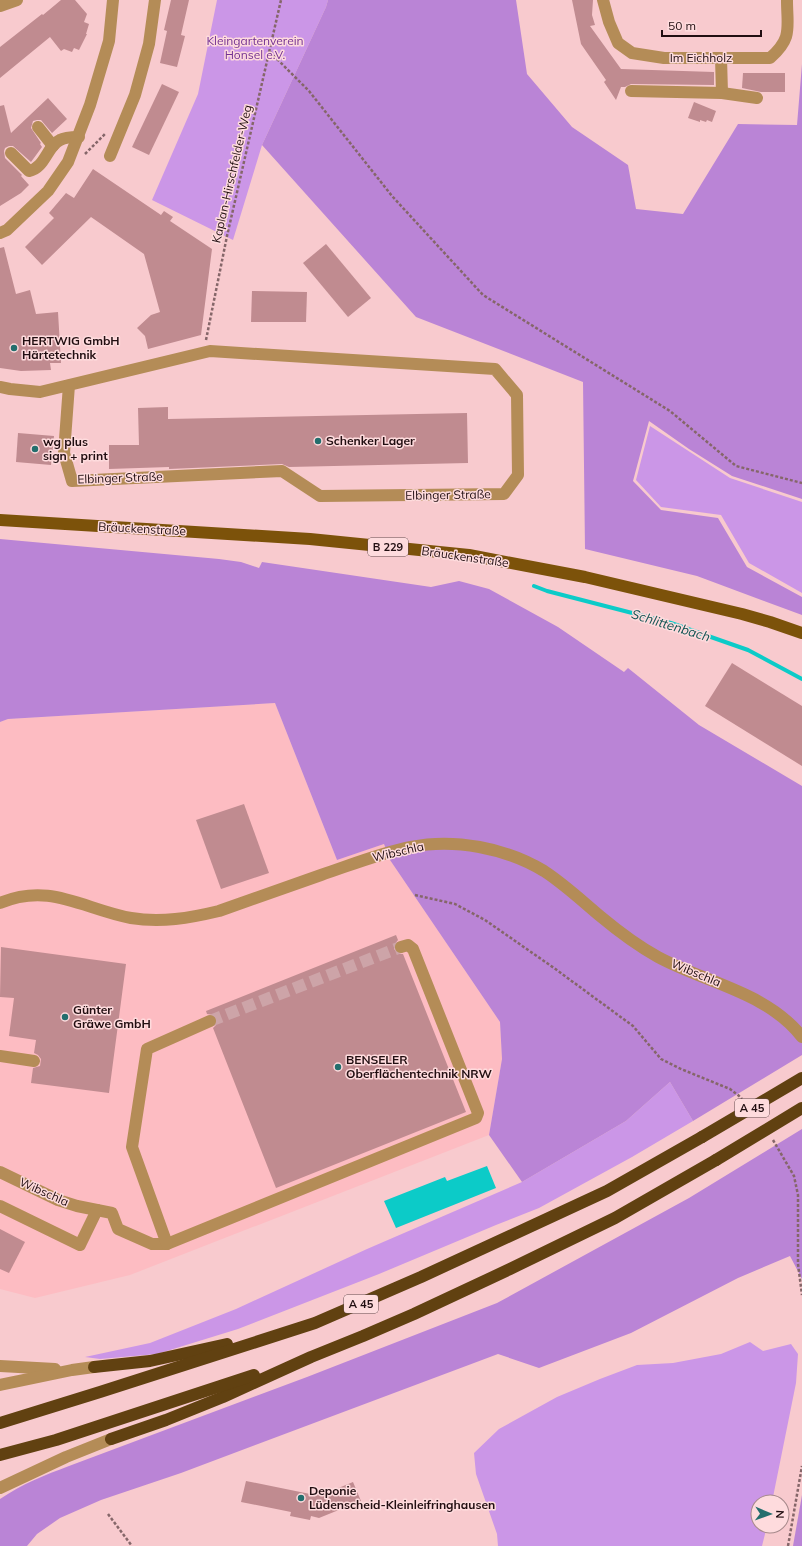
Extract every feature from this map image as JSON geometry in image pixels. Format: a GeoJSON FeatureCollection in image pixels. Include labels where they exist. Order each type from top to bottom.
{"type":"FeatureCollection","features":[{"type":"Feature","properties":{"kind":"highway","name":"A 45"},"geometry":{"type":"LineString","coordinates":[[0,1423],[299,1329],[372,1299],[607,1191],[802,1078]]}},
{"type":"Feature","properties":{"kind":"highway","name":"A 45"},"geometry":{"type":"LineString","coordinates":[[0,1455],[56,1440],[311,1357],[363,1336],[524,1262],[615,1218],[716,1160],[802,1108]]}},
{"type":"Feature","properties":{"kind":"highway"},"geometry":{"type":"LineString","coordinates":[[94,1367],[150,1361],[299,1329]]}},
{"type":"Feature","properties":{"kind":"highway"},"geometry":{"type":"LineString","coordinates":[[111,1439],[195,1409],[311,1357]]}},
{"type":"Feature","properties":{"kind":"main road","name":"Bräuckenstraße"},"geometry":{"type":"LineString","coordinates":[[0,520],[310,539],[469,555],[585,577],[742,614],[802,633]]}},
{"type":"Feature","properties":{"kind":"street"},"geometry":{"type":"LineString","coordinates":[[0,6],[17,0]]}},
{"type":"Feature","properties":{"kind":"street"},"geometry":{"type":"LineString","coordinates":[[0,233],[7,230],[48,191],[68,162],[79,137],[90,105],[109,41],[113,0]]}},
{"type":"Feature","properties":{"kind":"street"},"geometry":{"type":"LineString","coordinates":[[150,0],[153,12]]}},
{"type":"Feature","properties":{"kind":"street"},"geometry":{"type":"LineString","coordinates":[[110,156],[135,95],[148,44],[155,0]]}},
{"type":"Feature","properties":{"kind":"street","name":"Im Eichholz"},"geometry":{"type":"LineString","coordinates":[[603,0],[609,22],[618,44],[632,53],[664,58],[770,58],[780,48],[788,35],[787,0]]}},
{"type":"Feature","properties":{"kind":"street"},"geometry":{"type":"LineString","coordinates":[[721,58],[722,93]]}},
{"type":"Feature","properties":{"kind":"street"},"geometry":{"type":"LineString","coordinates":[[631,91],[722,93],[757,98]]}},
{"type":"Feature","properties":{"kind":"street"},"geometry":{"type":"LineString","coordinates":[[38,127],[53,146]]}},
{"type":"Feature","properties":{"kind":"street"},"geometry":{"type":"LineString","coordinates":[[11,152],[29,171],[34,170],[59,140],[79,137]]}},
{"type":"Feature","properties":{"kind":"street","name":"Elbinger Straße"},"geometry":{"type":"LineString","coordinates":[[0,387],[40,392],[210,351],[495,369],[517,395],[518,475],[504,494],[320,496],[282,471],[72,481],[64,453],[70,385]]}},
{"type":"Feature","properties":{"kind":"street","name":"Wibschla"},"geometry":{"type":"LineString","coordinates":[[0,902],[17,897],[50,895],[66,898],[106,913],[132,918],[151,920],[178,919],[196,917],[219,911],[373,857],[411,847],[450,844],[488,849],[512,856],[542,870],[562,883],[600,917],[642,947],[658,957],[690,972],[727,986],[761,1002],[784,1018],[802,1037]]}},
{"type":"Feature","properties":{"kind":"street"},"geometry":{"type":"LineString","coordinates":[[210,1021],[148,1049],[132,1146],[167,1244],[476,1118],[478,1113],[413,949],[408,945],[401,948]]}},
{"type":"Feature","properties":{"kind":"street"},"geometry":{"type":"LineString","coordinates":[[0,1056],[34,1061]]}},
{"type":"Feature","properties":{"kind":"street","name":"Wibschla"},"geometry":{"type":"LineString","coordinates":[[1,1176],[58,1200],[112,1214],[118,1229],[152,1244],[167,1244]]}},
{"type":"Feature","properties":{"kind":"street"},"geometry":{"type":"LineString","coordinates":[[0,1206],[80,1244],[97,1210]]}},
{"type":"Feature","properties":{"kind":"street"},"geometry":{"type":"LineString","coordinates":[[0,1366],[72,1370]]}},
{"type":"Feature","properties":{"kind":"street"},"geometry":{"type":"LineString","coordinates":[[0,1385],[94,1367]]}},
{"type":"Feature","properties":{"kind":"street"},"geometry":{"type":"LineString","coordinates":[[0,1488],[66,1456],[111,1439]]}},
{"type":"Feature","properties":{"kind":"path","name":"Kaplan-Hirschfelder-Weg"},"geometry":{"type":"LineString","coordinates":[[204,352],[227,236],[281,0]]}},
{"type":"Feature","properties":{"kind":"path"},"geometry":{"type":"LineString","coordinates":[[270,52],[309,91],[392,196],[483,295],[670,411],[736,466],[802,483]]}},
{"type":"Feature","properties":{"kind":"path"},"geometry":{"type":"LineString","coordinates":[[68,162],[86,154],[107,133]]}},
{"type":"Feature","properties":{"kind":"path"},"geometry":{"type":"LineString","coordinates":[[415,895],[455,904],[485,920],[633,1026],[661,1059],[730,1090],[738,1095],[743,1101]]}},
{"type":"Feature","properties":{"kind":"path"},"geometry":{"type":"LineString","coordinates":[[772,1139],[794,1176],[798,1195],[798,1264],[802,1295]]}},
{"type":"Feature","properties":{"kind":"path"},"geometry":{"type":"LineString","coordinates":[[788,1546],[802,1466]]}},
{"type":"Feature","properties":{"kind":"path"},"geometry":{"type":"LineString","coordinates":[[108,1514],[132,1546]]}},
{"type":"Feature","properties":{"kind":"shaded area"},"geometry":{"type":"Polygon","coordinates":[[[328,0],[516,0],[527,74],[572,127],[628,165],[636,209],[683,214],[738,124],[797,125],[802,64],[802,499],[732,476],[689,449],[649,421],[633,481],[661,510],[718,518],[747,567],[802,597],[802,615],[697,576],[585,549],[583,382],[416,317],[262,145],[328,0]]]}},
{"type":"Feature","properties":{"kind":"shaded area"},"geometry":{"type":"Polygon","coordinates":[[[0,539],[219,559],[241,562],[259,568],[262,562],[431,587],[459,581],[489,589],[558,627],[624,672],[628,668],[699,725],[802,786],[802,1055],[693,1121],[670,1082],[626,1121],[522,1182],[489,1135],[502,1059],[500,1022],[390,860],[384,844],[337,860],[275,703],[8,719],[0,722],[0,539]]]}},
{"type":"Feature","properties":{"kind":"shaded area"},"geometry":{"type":"Polygon","coordinates":[[[275,703],[337,860],[384,844],[390,860],[500,1022],[502,1059],[489,1135],[130,1275],[35,1298],[0,1289],[0,722],[8,719],[275,703]]]}},
{"type":"Feature","properties":{"kind":"shaded area"},"geometry":{"type":"Polygon","coordinates":[[[802,1129],[802,1279],[790,1256],[738,1278],[631,1333],[539,1368],[498,1354],[181,1473],[101,1500],[60,1518],[37,1534],[27,1546],[0,1546],[0,1499],[25,1484],[60,1469],[307,1377],[497,1303],[689,1198],[802,1129]]]}},
{"type":"Feature","properties":{"kind":"shaded area"},"geometry":{"type":"Polygon","coordinates":[[[802,1495],[802,1546],[793,1546],[802,1495]]]}},
{"type":"Feature","properties":{"kind":"green space","name":"Kleingartenverein Honsel e.V."},"geometry":{"type":"Polygon","coordinates":[[[217,0],[328,0],[262,145],[233,240],[152,200],[198,94],[217,0]]]}},
{"type":"Feature","properties":{"kind":"green space"},"geometry":{"type":"Polygon","coordinates":[[[650,426],[730,478],[802,502],[802,593],[749,563],[721,515],[661,507],[636,480],[650,426]]]}},
{"type":"Feature","properties":{"kind":"green space"},"geometry":{"type":"Polygon","coordinates":[[[670,1082],[693,1121],[632,1157],[539,1208],[379,1274],[238,1329],[157,1354],[100,1359],[85,1357],[150,1343],[236,1309],[367,1249],[522,1182],[626,1121],[670,1082]]]}},
{"type":"Feature","properties":{"kind":"green space"},"geometry":{"type":"Polygon","coordinates":[[[750,1342],[763,1351],[791,1344],[798,1354],[796,1383],[774,1494],[750,1494],[750,1534],[765,1534],[762,1546],[498,1546],[497,1534],[476,1474],[474,1453],[499,1429],[557,1397],[637,1365],[673,1363],[721,1354],[750,1342]]]}},
{"type":"Feature","properties":{"kind":"water"},"geometry":{"type":"Polygon","coordinates":[[[487,1166],[496,1188],[396,1228],[384,1201],[445,1177],[447,1181],[487,1166]]]}},
{"type":"Feature","properties":{"kind":"building"},"geometry":{"type":"Polygon","coordinates":[[[61,0],[75,0],[87,14],[84,22],[89,24],[87,34],[79,50],[74,48],[72,52],[64,49],[61,51],[50,37],[0,78],[0,47],[61,0]]]}},
{"type":"Feature","properties":{"kind":"building"},"geometry":{"type":"Polygon","coordinates":[[[171,0],[189,0],[181,35],[185,36],[177,67],[160,63],[167,31],[164,30],[171,0]]]}},
{"type":"Feature","properties":{"kind":"building"},"geometry":{"type":"Polygon","coordinates":[[[572,0],[593,0],[592,15],[595,25],[590,26],[621,69],[714,72],[714,85],[631,84],[621,87],[616,100],[604,82],[606,80],[581,44],[572,0]]]}},
{"type":"Feature","properties":{"kind":"building"},"geometry":{"type":"Polygon","coordinates":[[[743,73],[785,73],[785,92],[761,92],[742,88],[743,73]]]}},
{"type":"Feature","properties":{"kind":"building"},"geometry":{"type":"Polygon","coordinates":[[[162,84],[179,92],[149,155],[132,147],[162,84]]]}},
{"type":"Feature","properties":{"kind":"building"},"geometry":{"type":"Polygon","coordinates":[[[48,98],[67,119],[52,133],[41,120],[33,121],[31,128],[42,147],[31,162],[13,146],[5,148],[5,158],[22,175],[21,176],[29,185],[21,193],[0,206],[0,106],[4,105],[11,133],[48,98]]]}},
{"type":"Feature","properties":{"kind":"building"},"geometry":{"type":"Polygon","coordinates":[[[694,102],[716,111],[712,122],[700,120],[700,122],[688,118],[694,102]]]}},
{"type":"Feature","properties":{"kind":"building"},"geometry":{"type":"Polygon","coordinates":[[[93,169],[161,215],[164,211],[173,217],[170,221],[212,249],[201,335],[148,349],[145,336],[137,328],[151,315],[160,312],[144,254],[91,217],[42,265],[25,247],[54,218],[49,213],[66,193],[74,198],[93,169]]]}},
{"type":"Feature","properties":{"kind":"building"},"geometry":{"type":"Polygon","coordinates":[[[326,244],[371,298],[348,317],[303,263],[326,244]]]}},
{"type":"Feature","properties":{"kind":"building"},"geometry":{"type":"Polygon","coordinates":[[[4,247],[16,294],[30,290],[36,314],[58,312],[61,363],[50,363],[51,370],[21,371],[0,368],[0,248],[4,247]]]}},
{"type":"Feature","properties":{"kind":"building"},"geometry":{"type":"Polygon","coordinates":[[[252,291],[307,292],[306,322],[251,322],[252,291]]]}},
{"type":"Feature","properties":{"kind":"building","name":"Schenker Lager"},"geometry":{"type":"Polygon","coordinates":[[[168,407],[168,419],[467,413],[468,463],[289,467],[282,464],[169,469],[169,467],[109,469],[109,445],[139,445],[138,408],[168,407]]]}},
{"type":"Feature","properties":{"kind":"building","name":"wg plus sign + print"},"geometry":{"type":"Polygon","coordinates":[[[18,433],[54,436],[51,465],[16,462],[18,433]]]}},
{"type":"Feature","properties":{"kind":"building"},"geometry":{"type":"Polygon","coordinates":[[[732,663],[802,706],[802,766],[705,706],[732,663]]]}},
{"type":"Feature","properties":{"kind":"building"},"geometry":{"type":"Polygon","coordinates":[[[244,804],[269,873],[221,889],[196,820],[244,804]]]}},
{"type":"Feature","properties":{"kind":"building","name":"BENSELER Oberflächentechnik NRW"},"geometry":{"type":"Polygon","coordinates":[[[396,935],[398,940],[394,945],[394,949],[399,954],[403,954],[466,1112],[276,1188],[213,1028],[216,1025],[217,1018],[214,1015],[207,1014],[206,1011],[396,935]]]}},
{"type":"Feature","properties":{"kind":"building","name":"Günter Gräwe GmbH"},"geometry":{"type":"Polygon","coordinates":[[[1,947],[126,964],[109,1093],[31,1083],[33,1068],[40,1066],[41,1059],[34,1053],[36,1040],[9,1036],[14,998],[0,997],[1,947]]]}},
{"type":"Feature","properties":{"kind":"building"},"geometry":{"type":"Polygon","coordinates":[[[0,1229],[25,1242],[9,1273],[0,1269],[0,1229]]]}},
{"type":"Feature","properties":{"kind":"building","name":"Deponie Lüdenscheid-Kleinleifringhausen"},"geometry":{"type":"Polygon","coordinates":[[[246,1481],[315,1495],[323,1492],[324,1494],[353,1482],[361,1501],[319,1518],[311,1516],[310,1520],[290,1516],[291,1512],[241,1502],[246,1481]]]}},
{"type":"Feature","properties":{"kind":"waterway","name":"Schlittenbach"},"geometry":{"type":"LineString","coordinates":[[534,586],[547,591],[671,623],[748,650],[802,679]]}},
{"type":"Feature","properties":{"kind":"tunnel"},"geometry":{"type":"LineString","coordinates":[[210,1021],[401,947]]}},
{"type":"Feature","properties":{"kind":"place","name":"HERTWIG GmbH Härtetechnik"},"geometry":{"type":"Point","coordinates":[14,348]}},
{"type":"Feature","properties":{"kind":"place","name":"Schenker Lager"},"geometry":{"type":"Point","coordinates":[318,441]}},
{"type":"Feature","properties":{"kind":"place","name":"wg plus sign + print"},"geometry":{"type":"Point","coordinates":[35,449]}},
{"type":"Feature","properties":{"kind":"place","name":"Günter Gräwe GmbH"},"geometry":{"type":"Point","coordinates":[65,1017]}},
{"type":"Feature","properties":{"kind":"place","name":"BENSELER Oberflächentechnik NRW"},"geometry":{"type":"Point","coordinates":[338,1067]}},
{"type":"Feature","properties":{"kind":"place","name":"Deponie Lüdenscheid-Kleinleifringhausen"},"geometry":{"type":"Point","coordinates":[301,1498]}}]}
